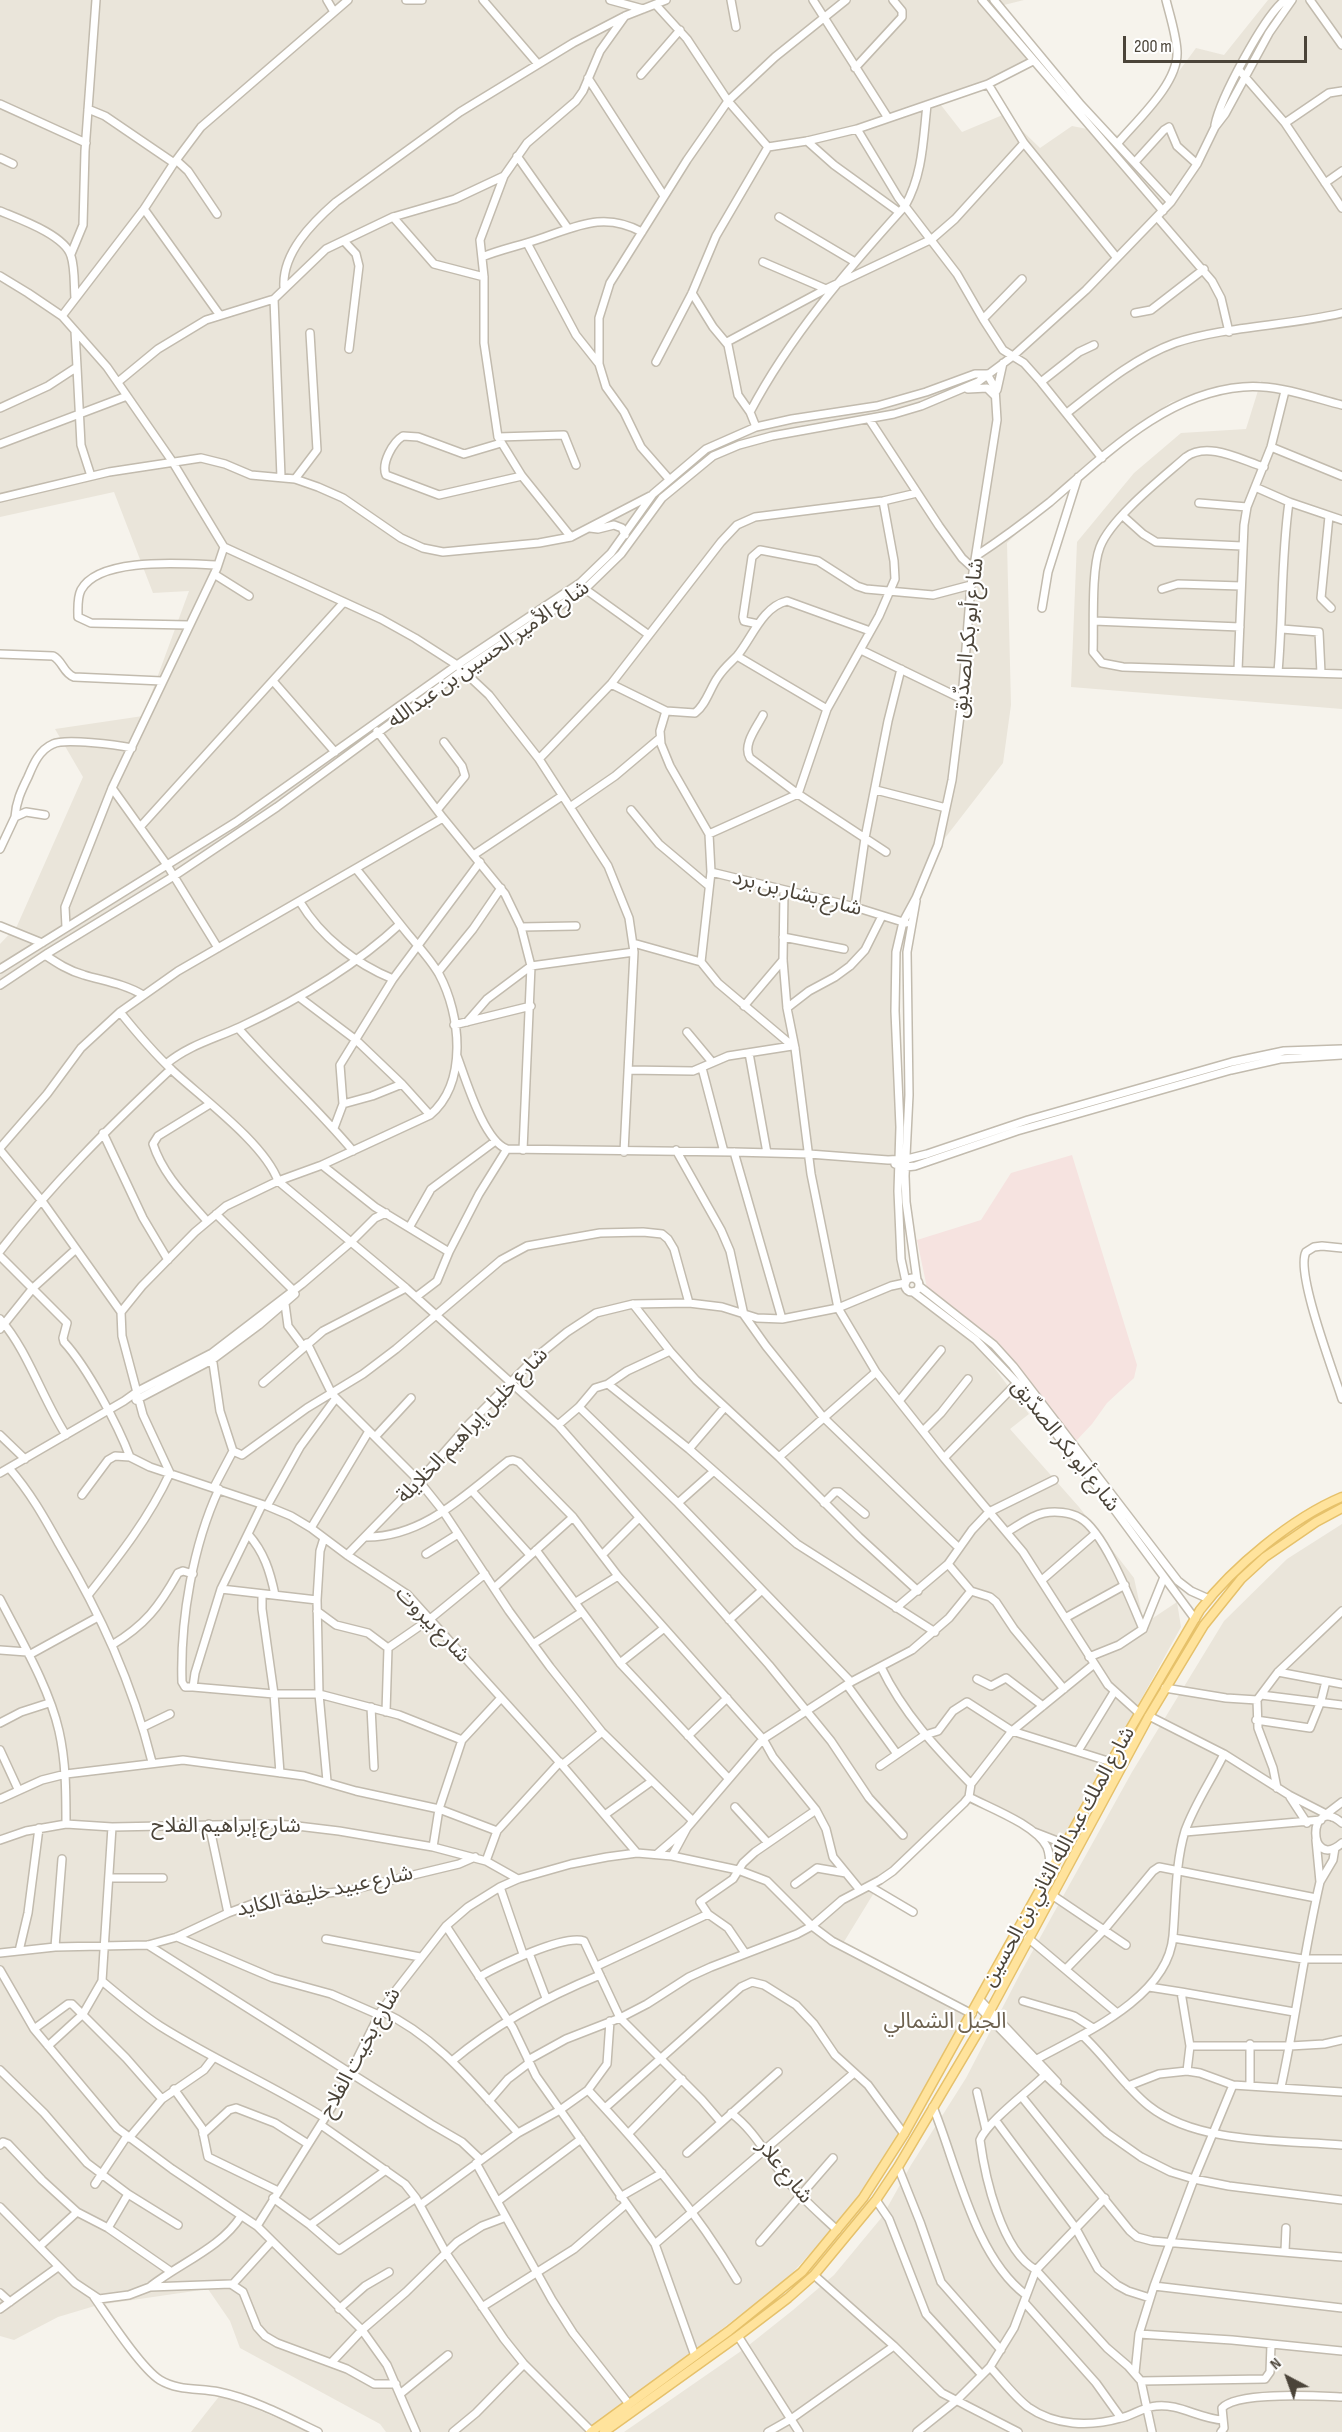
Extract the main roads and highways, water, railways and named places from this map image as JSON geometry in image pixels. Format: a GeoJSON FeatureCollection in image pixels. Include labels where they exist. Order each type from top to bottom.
{"type":"FeatureCollection","features":[{"type":"Feature","properties":{"kind":"main road","name":"شارع الملك عبدالله الثاني بن الحسين"},"geometry":{"type":"LineString","coordinates":[[683,2370],[695,2356],[802,2272],[880,2173],[979,2002],[1050,1870],[1139,1713],[1209,1599],[1263,1547],[1312,1513],[1342,1497]]}},
{"type":"Feature","properties":{"kind":"main road","name":"شارع الملك عبدالله الثاني بن الحسين"},"geometry":{"type":"LineString","coordinates":[[604,2432],[683,2370],[738,2336],[788,2298],[814,2275],[876,2200],[898,2167],[988,2012],[1149,1716],[1204,1625],[1225,1597],[1265,1557],[1306,1528],[1342,1508]]}},
{"type":"Feature","properties":{"kind":"main road"},"geometry":{"type":"LineString","coordinates":[[1216,1590],[1225,1597]]}},
{"type":"Feature","properties":{"kind":"main road","name":"شارع الملك عبدالله الثاني بن الحسين"},"geometry":{"type":"LineString","coordinates":[[592,2432],[629,2404],[664,2384]]}},
{"type":"Feature","properties":{"kind":"district","name":"الجبل الشمالي"},"geometry":{"type":"Point","coordinates":[945,2022]}}]}
